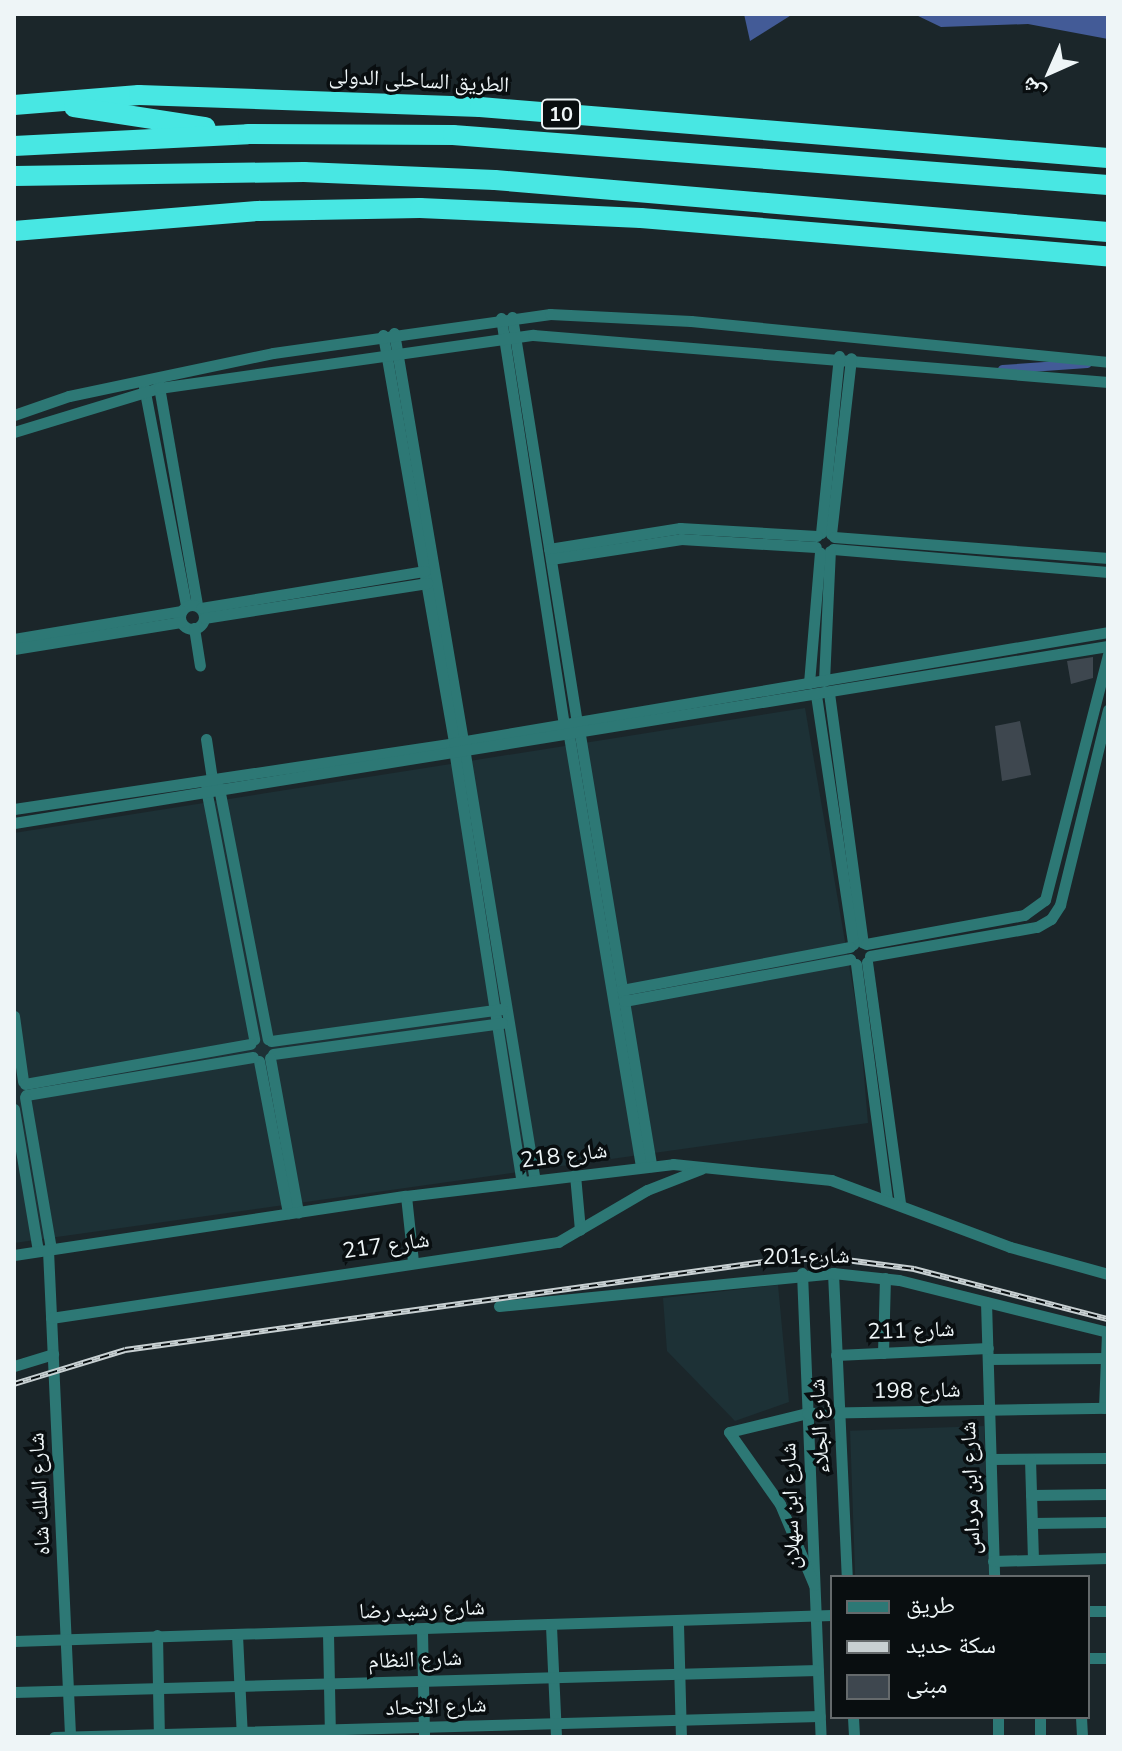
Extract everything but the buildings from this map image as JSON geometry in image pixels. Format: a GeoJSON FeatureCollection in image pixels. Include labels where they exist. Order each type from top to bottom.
{"type":"FeatureCollection","features":[{"type":"Feature","properties":{"kind":"highway","name":"الطريق الساحلى الدولى"},"geometry":{"type":"LineString","coordinates":[[14,105],[139,95],[480,107],[1108,158]]}},
{"type":"Feature","properties":{"kind":"highway"},"geometry":{"type":"LineString","coordinates":[[47,103],[248,134]]}},
{"type":"Feature","properties":{"kind":"highway","name":"10"},"geometry":{"type":"LineString","coordinates":[[14,146],[248,134],[453,135],[1108,185]]}},
{"type":"Feature","properties":{"kind":"highway"},"geometry":{"type":"LineString","coordinates":[[14,176],[304,172],[495,180],[1108,232]]}},
{"type":"Feature","properties":{"kind":"highway"},"geometry":{"type":"LineString","coordinates":[[14,231],[259,211],[420,208],[641,218],[1108,256]]}},
{"type":"Feature","properties":{"kind":"street"},"geometry":{"type":"LineString","coordinates":[[506,318],[646,1166]]}},
{"type":"Feature","properties":{"kind":"street"},"geometry":{"type":"LineString","coordinates":[[14,432],[145,392],[158,382],[388,334],[506,318],[691,321],[1108,362]]}},
{"type":"Feature","properties":{"kind":"street"},"geometry":{"type":"LineString","coordinates":[[388,334],[491,945],[522,1182]]}},
{"type":"Feature","properties":{"kind":"street"},"geometry":{"type":"LineString","coordinates":[[509,337],[550,554],[572,730]]}},
{"type":"Feature","properties":{"kind":"street"},"geometry":{"type":"LineString","coordinates":[[14,415],[142,379],[158,382],[509,337],[839,356],[1108,382]]}},
{"type":"Feature","properties":{"kind":"street"},"geometry":{"type":"LineString","coordinates":[[391,352],[426,577],[459,749]]}},
{"type":"Feature","properties":{"kind":"street"},"geometry":{"type":"LineString","coordinates":[[824,681],[825,542],[839,356]]}},
{"type":"Feature","properties":{"kind":"street"},"geometry":{"type":"LineString","coordinates":[[809,683],[851,358]]}},
{"type":"Feature","properties":{"kind":"street"},"geometry":{"type":"LineString","coordinates":[[142,379],[192,612]]}},
{"type":"Feature","properties":{"kind":"street"},"geometry":{"type":"LineString","coordinates":[[158,382],[200,666]]}},
{"type":"Feature","properties":{"kind":"street"},"geometry":{"type":"LineString","coordinates":[[550,554],[680,528],[1108,572]]}},
{"type":"Feature","properties":{"kind":"street"},"geometry":{"type":"LineString","coordinates":[[825,542],[1108,558]]}},
{"type":"Feature","properties":{"kind":"street"},"geometry":{"type":"LineString","coordinates":[[14,639],[426,577]]}},
{"type":"Feature","properties":{"kind":"street"},"geometry":{"type":"LineString","coordinates":[[14,649],[192,612]]}},
{"type":"Feature","properties":{"kind":"street"},"geometry":{"type":"LineString","coordinates":[[572,730],[809,683],[1108,632]]}},
{"type":"Feature","properties":{"kind":"street"},"geometry":{"type":"LineString","coordinates":[[14,823],[214,793],[572,730],[829,693],[1108,646]]}},
{"type":"Feature","properties":{"kind":"street"},"geometry":{"type":"LineString","coordinates":[[623,996],[859,952],[1024,915],[1045,900],[1108,654]]}},
{"type":"Feature","properties":{"kind":"street"},"geometry":{"type":"LineString","coordinates":[[865,687],[867,673]]}},
{"type":"Feature","properties":{"kind":"street"},"geometry":{"type":"LineString","coordinates":[[829,693],[887,1199]]}},
{"type":"Feature","properties":{"kind":"street"},"geometry":{"type":"LineString","coordinates":[[816,695],[900,1204]]}},
{"type":"Feature","properties":{"kind":"street"},"geometry":{"type":"LineString","coordinates":[[859,952],[1037,927],[1051,919],[1060,905],[1108,710]]}},
{"type":"Feature","properties":{"kind":"street"},"geometry":{"type":"LineString","coordinates":[[206,739],[252,1042],[265,1052],[501,1009]]}},
{"type":"Feature","properties":{"kind":"street"},"geometry":{"type":"LineString","coordinates":[[14,809],[459,749]]}},
{"type":"Feature","properties":{"kind":"street"},"geometry":{"type":"LineString","coordinates":[[214,793],[293,1212]]}},
{"type":"Feature","properties":{"kind":"street"},"geometry":{"type":"LineString","coordinates":[[605,921],[623,996],[625,1039]]}},
{"type":"Feature","properties":{"kind":"street"},"geometry":{"type":"LineString","coordinates":[[14,1016],[21,1089],[46,1250]]}},
{"type":"Feature","properties":{"kind":"street"},"geometry":{"type":"LineString","coordinates":[[21,1089],[265,1052],[503,1023]]}},
{"type":"Feature","properties":{"kind":"street"},"geometry":{"type":"LineString","coordinates":[[503,1023],[535,1180]]}},
{"type":"Feature","properties":{"kind":"street"},"geometry":{"type":"LineString","coordinates":[[21,1089],[252,1042],[265,1052]]}},
{"type":"Feature","properties":{"kind":"street"},"geometry":{"type":"LineString","coordinates":[[14,1109],[46,1250]]}},
{"type":"Feature","properties":{"kind":"street","name":"شارع 218"},"geometry":{"type":"LineString","coordinates":[[14,1255],[406,1196],[646,1166],[709,1166],[804,1174],[887,1199],[1010,1247],[1108,1274]]}},
{"type":"Feature","properties":{"kind":"street","name":"شارع 217"},"geometry":{"type":"LineString","coordinates":[[51,1318],[558,1242],[660,1184],[709,1166]]}},
{"type":"Feature","properties":{"kind":"street"},"geometry":{"type":"LineString","coordinates":[[575,1175],[580,1230]]}},
{"type":"Feature","properties":{"kind":"street"},"geometry":{"type":"LineString","coordinates":[[406,1196],[413,1262]]}},
{"type":"Feature","properties":{"kind":"street","name":"شارع الملك شاه"},"geometry":{"type":"LineString","coordinates":[[46,1250],[70,1737]]}},
{"type":"Feature","properties":{"kind":"street","name":"شارع 201"},"geometry":{"type":"LineString","coordinates":[[499,1306],[802,1273],[833,1273],[885,1278],[1107,1332]]}},
{"type":"Feature","properties":{"kind":"street","name":"شارع ابن سهلان"},"geometry":{"type":"LineString","coordinates":[[802,1273],[821,1737]]}},
{"type":"Feature","properties":{"kind":"street","name":"شارع الجلاء"},"geometry":{"type":"LineString","coordinates":[[833,1273],[847,1575]]}},
{"type":"Feature","properties":{"kind":"street"},"geometry":{"type":"LineString","coordinates":[[883,1353],[885,1278]]}},
{"type":"Feature","properties":{"kind":"street","name":"شارع ابن مرداس"},"geometry":{"type":"LineString","coordinates":[[986,1302],[994,1575]]}},
{"type":"Feature","properties":{"kind":"street"},"geometry":{"type":"LineString","coordinates":[[1106,1408],[1107,1332]]}},
{"type":"Feature","properties":{"kind":"street","name":"شارع 211"},"geometry":{"type":"LineString","coordinates":[[836,1355],[988,1353],[1106,1358]]}},
{"type":"Feature","properties":{"kind":"street"},"geometry":{"type":"LineString","coordinates":[[14,1366],[53,1354]]}},
{"type":"Feature","properties":{"kind":"street","name":"شارع 198"},"geometry":{"type":"LineString","coordinates":[[814,1585],[780,1504],[729,1432],[807,1413],[1106,1408]]}},
{"type":"Feature","properties":{"kind":"street"},"geometry":{"type":"LineString","coordinates":[[991,1459],[1108,1458]]}},
{"type":"Feature","properties":{"kind":"street"},"geometry":{"type":"LineString","coordinates":[[1030,1459],[1033,1560]]}},
{"type":"Feature","properties":{"kind":"street"},"geometry":{"type":"LineString","coordinates":[[1031,1495],[1108,1494]]}},
{"type":"Feature","properties":{"kind":"street"},"geometry":{"type":"LineString","coordinates":[[1032,1523],[1108,1522]]}},
{"type":"Feature","properties":{"kind":"street"},"geometry":{"type":"LineString","coordinates":[[993,1561],[1108,1558]]}},
{"type":"Feature","properties":{"kind":"street","name":"شارع رشيد رضا"},"geometry":{"type":"LineString","coordinates":[[14,1641],[678,1624],[830,1615]]}},
{"type":"Feature","properties":{"kind":"street"},"geometry":{"type":"LineString","coordinates":[[678,1624],[681,1737]]}},
{"type":"Feature","properties":{"kind":"street"},"geometry":{"type":"LineString","coordinates":[[551,1626],[556,1737]]}},
{"type":"Feature","properties":{"kind":"street"},"geometry":{"type":"LineString","coordinates":[[422,1630],[424,1732]]}},
{"type":"Feature","properties":{"kind":"street"},"geometry":{"type":"LineString","coordinates":[[328,1633],[330,1734]]}},
{"type":"Feature","properties":{"kind":"street"},"geometry":{"type":"LineString","coordinates":[[157,1635],[159,1736]]}},
{"type":"Feature","properties":{"kind":"street"},"geometry":{"type":"LineString","coordinates":[[237,1635],[242,1734]]}},
{"type":"Feature","properties":{"kind":"street","name":"شارع النظام"},"geometry":{"type":"LineString","coordinates":[[14,1692],[818,1670]]}},
{"type":"Feature","properties":{"kind":"street","name":"شارع الاتحاد"},"geometry":{"type":"LineString","coordinates":[[54,1737],[424,1732],[555,1723],[820,1716]]}},
{"type":"Feature","properties":{"kind":"shaded area"},"geometry":{"type":"Polygon","coordinates":[[[805,708],[860,1029],[868,1123],[14,1243],[14,833],[805,708]]]}},
{"type":"Feature","properties":{"kind":"shaded area"},"geometry":{"type":"Polygon","coordinates":[[[778,1285],[789,1402],[735,1421],[667,1351],[663,1298],[778,1285]]]}},
{"type":"Feature","properties":{"kind":"shaded area"},"geometry":{"type":"Polygon","coordinates":[[[984,1426],[989,1575],[855,1575],[850,1431],[984,1426]]]}},
{"type":"Feature","properties":{"kind":"water"},"geometry":{"type":"Polygon","coordinates":[[[744,14],[793,14],[750,41],[744,14]]]}},
{"type":"Feature","properties":{"kind":"water"},"geometry":{"type":"Polygon","coordinates":[[[914,14],[1108,14],[1108,39],[1028,24],[941,27],[914,14]]]}},
{"type":"Feature","properties":{"kind":"waterway"},"geometry":{"type":"LineString","coordinates":[[1002,369],[1087,363]]}},
{"type":"Feature","properties":{"kind":"railway"},"geometry":{"type":"LineString","coordinates":[[14,1384],[125,1350],[779,1260],[831,1258],[914,1269],[1108,1319]]}}]}
